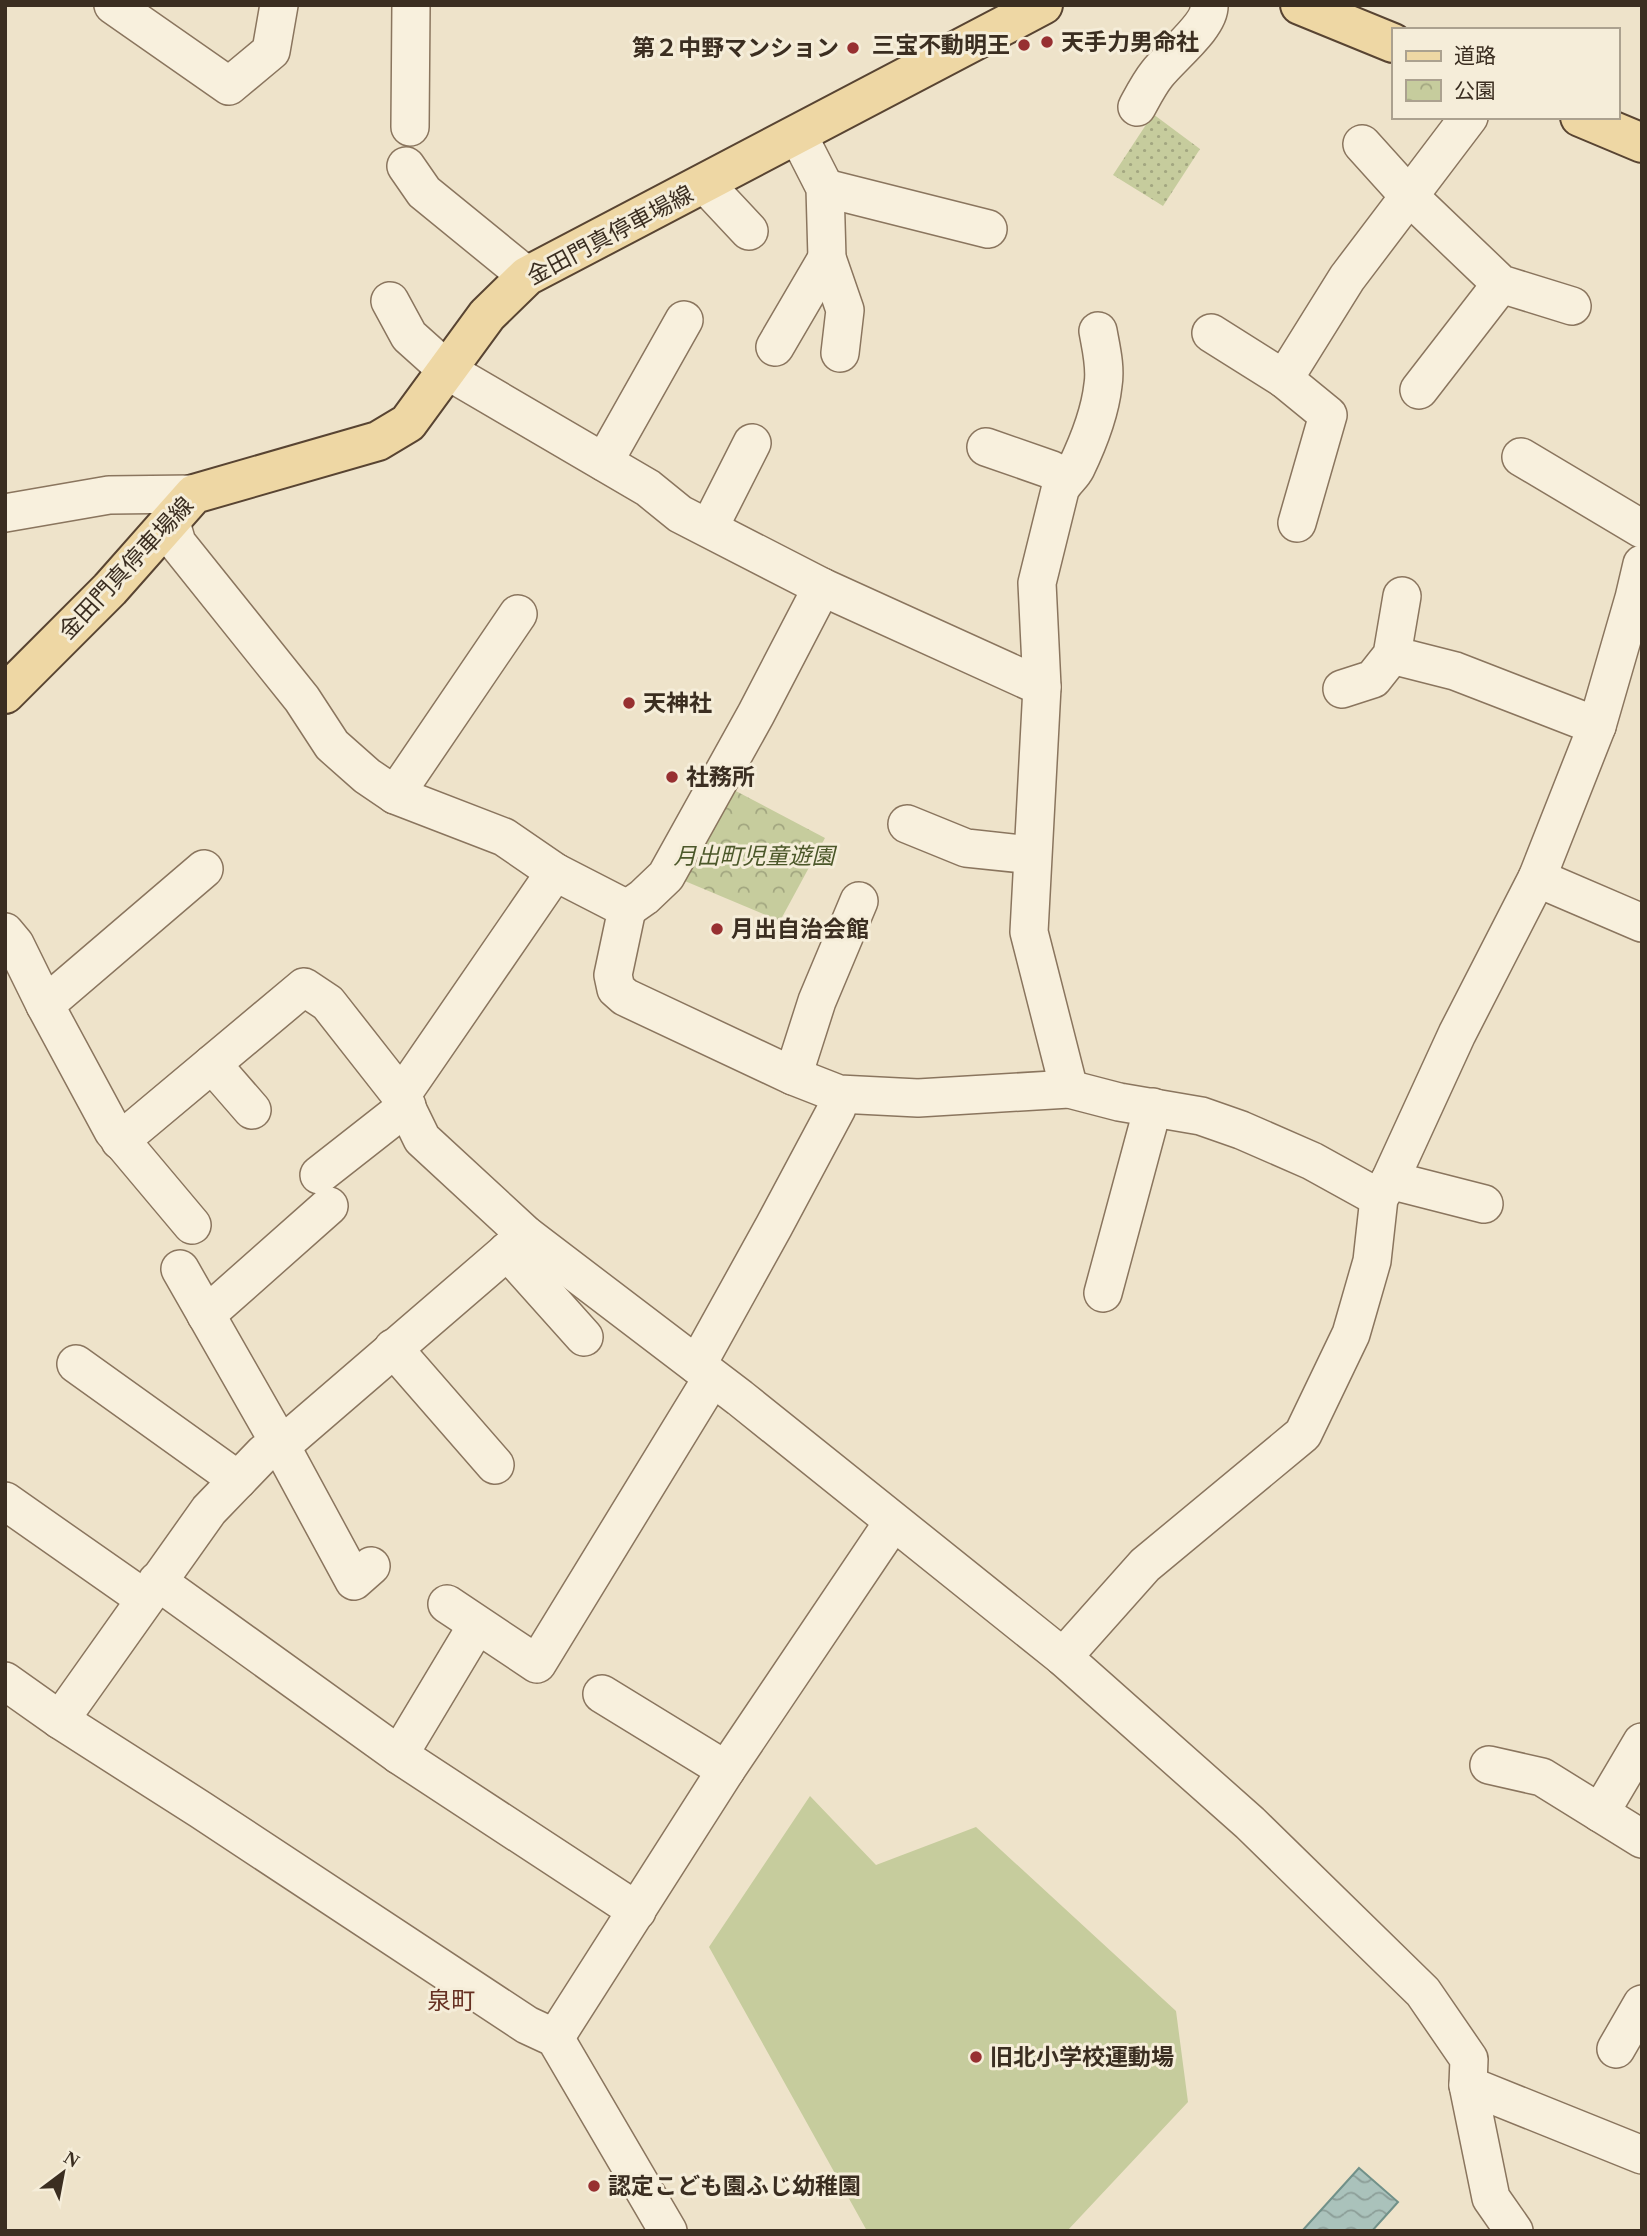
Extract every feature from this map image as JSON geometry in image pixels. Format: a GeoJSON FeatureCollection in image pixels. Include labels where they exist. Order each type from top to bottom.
{"type":"FeatureCollection","features":[{"type":"Feature","properties":{"kind":"main road","name":"金田門真停車場線"},"geometry":{"type":"LineString","coordinates":[[5,694],[110,589],[182,506],[378,441],[408,423],[486,315],[527,276],[1043,5]]}},
{"type":"Feature","properties":{"kind":"main road"},"geometry":{"type":"LineString","coordinates":[[1300,5],[1392,43]]}},
{"type":"Feature","properties":{"kind":"main road"},"geometry":{"type":"LineString","coordinates":[[1585,119],[1642,144]]}},
{"type":"Feature","properties":{"kind":"street"},"geometry":{"type":"LineString","coordinates":[[113,5],[229,86],[271,51],[279,5]]}},
{"type":"Feature","properties":{"kind":"street"},"geometry":{"type":"LineString","coordinates":[[410,127],[411,5]]}},
{"type":"Feature","properties":{"kind":"street"},"geometry":{"type":"LineString","coordinates":[[1137,107],[1157,74],[1210,12],[1209,5]]}},
{"type":"Feature","properties":{"kind":"street"},"geometry":{"type":"LineString","coordinates":[[1284,379],[1347,278],[1467,119]]}},
{"type":"Feature","properties":{"kind":"street"},"geometry":{"type":"LineString","coordinates":[[797,135],[825,188],[827,258],[845,310],[841,353]]}},
{"type":"Feature","properties":{"kind":"street"},"geometry":{"type":"LineString","coordinates":[[1362,144],[1408,195],[1501,284],[1572,306]]}},
{"type":"Feature","properties":{"kind":"street"},"geometry":{"type":"LineString","coordinates":[[406,166],[424,192],[527,276]]}},
{"type":"Feature","properties":{"kind":"street"},"geometry":{"type":"LineString","coordinates":[[705,184],[749,231]]}},
{"type":"Feature","properties":{"kind":"street"},"geometry":{"type":"LineString","coordinates":[[825,188],[988,229]]}},
{"type":"Feature","properties":{"kind":"street"},"geometry":{"type":"LineString","coordinates":[[775,346],[827,258]]}},
{"type":"Feature","properties":{"kind":"street"},"geometry":{"type":"LineString","coordinates":[[1419,390],[1501,284]]}},
{"type":"Feature","properties":{"kind":"street"},"geometry":{"type":"LineString","coordinates":[[390,300],[409,336],[447,371],[648,488],[680,514],[822,587],[1042,687]]}},
{"type":"Feature","properties":{"kind":"street"},"geometry":{"type":"LineString","coordinates":[[604,462],[684,320]]}},
{"type":"Feature","properties":{"kind":"street"},"geometry":{"type":"LineString","coordinates":[[1069,1088],[1030,932],[1042,687],[1037,583],[1063,482],[1074,472],[1098,410],[1104,383],[1098,331]]}},
{"type":"Feature","properties":{"kind":"street"},"geometry":{"type":"LineString","coordinates":[[1211,333],[1284,379],[1328,415],[1297,523]]}},
{"type":"Feature","properties":{"kind":"street"},"geometry":{"type":"LineString","coordinates":[[709,528],[752,443]]}},
{"type":"Feature","properties":{"kind":"street"},"geometry":{"type":"LineString","coordinates":[[986,447],[1052,470],[1063,482]]}},
{"type":"Feature","properties":{"kind":"street"},"geometry":{"type":"LineString","coordinates":[[1521,457],[1642,529]]}},
{"type":"Feature","properties":{"kind":"street"},"geometry":{"type":"LineString","coordinates":[[5,513],[109,495],[182,506],[177,543],[302,699],[332,745],[366,776],[395,795],[503,837],[555,872],[626,909]]}},
{"type":"Feature","properties":{"kind":"street"},"geometry":{"type":"LineString","coordinates":[[822,587],[756,714],[666,876],[644,897],[626,909],[612,975],[616,989],[625,997],[793,1076],[839,1094],[918,1098],[1069,1088],[1119,1102],[1201,1116],[1384,1189],[1484,1204]]}},
{"type":"Feature","properties":{"kind":"street"},"geometry":{"type":"LineString","coordinates":[[1063,1657],[1145,1565],[1303,1434],[1351,1334],[1372,1261],[1384,1189],[1457,1034],[1537,878],[1597,726],[1639,587]]}},
{"type":"Feature","properties":{"kind":"street"},"geometry":{"type":"LineString","coordinates":[[1342,689],[1373,679],[1392,655],[1402,596]]}},
{"type":"Feature","properties":{"kind":"street"},"geometry":{"type":"LineString","coordinates":[[395,795],[517,614]]}},
{"type":"Feature","properties":{"kind":"street"},"geometry":{"type":"LineString","coordinates":[[1392,655],[1455,671],[1597,726]]}},
{"type":"Feature","properties":{"kind":"street"},"geometry":{"type":"LineString","coordinates":[[906,824],[966,848],[1032,855]]}},
{"type":"Feature","properties":{"kind":"street"},"geometry":{"type":"LineString","coordinates":[[45,1005],[204,869]]}},
{"type":"Feature","properties":{"kind":"street"},"geometry":{"type":"LineString","coordinates":[[206,1315],[404,1101],[555,872]]}},
{"type":"Feature","properties":{"kind":"street"},"geometry":{"type":"LineString","coordinates":[[1537,878],[1642,923]]}},
{"type":"Feature","properties":{"kind":"street"},"geometry":{"type":"LineString","coordinates":[[793,1076],[817,1001],[859,901]]}},
{"type":"Feature","properties":{"kind":"street"},"geometry":{"type":"LineString","coordinates":[[5,932],[15,944],[45,1005],[120,1141],[192,1225]]}},
{"type":"Feature","properties":{"kind":"street"},"geometry":{"type":"LineString","coordinates":[[120,1141],[304,987],[328,1003],[404,1101],[422,1139],[517,1243],[584,1337]]}},
{"type":"Feature","properties":{"kind":"street"},"geometry":{"type":"LineString","coordinates":[[212,1064],[252,1110]]}},
{"type":"Feature","properties":{"kind":"street"},"geometry":{"type":"LineString","coordinates":[[1103,1293],[1153,1107]]}},
{"type":"Feature","properties":{"kind":"street"},"geometry":{"type":"LineString","coordinates":[[447,1604],[537,1664],[705,1372],[837,1108]]}},
{"type":"Feature","properties":{"kind":"street"},"geometry":{"type":"LineString","coordinates":[[60,1720],[209,1510],[264,1453],[281,1446],[517,1243]]}},
{"type":"Feature","properties":{"kind":"street"},"geometry":{"type":"LineString","coordinates":[[517,1243],[740,1398],[1063,1657],[1250,1823],[1423,1992],[1469,2059],[1468,2085],[1491,2198],[1514,2231]]}},
{"type":"Feature","properties":{"kind":"street"},"geometry":{"type":"LineString","coordinates":[[180,1269],[356,1580]]}},
{"type":"Feature","properties":{"kind":"street"},"geometry":{"type":"LineString","coordinates":[[393,1348],[495,1465]]}},
{"type":"Feature","properties":{"kind":"street"},"geometry":{"type":"LineString","coordinates":[[76,1364],[238,1480]]}},
{"type":"Feature","properties":{"kind":"street"},"geometry":{"type":"LineString","coordinates":[[5,1501],[151,1590],[637,1911]]}},
{"type":"Feature","properties":{"kind":"street"},"geometry":{"type":"LineString","coordinates":[[555,2038],[726,1770],[893,1522]]}},
{"type":"Feature","properties":{"kind":"street"},"geometry":{"type":"LineString","coordinates":[[398,1755],[477,1625]]}},
{"type":"Feature","properties":{"kind":"street"},"geometry":{"type":"LineString","coordinates":[[5,1681],[60,1720],[515,2018],[555,2038],[668,2231]]}},
{"type":"Feature","properties":{"kind":"street"},"geometry":{"type":"LineString","coordinates":[[601,1694],[726,1770]]}},
{"type":"Feature","properties":{"kind":"street"},"geometry":{"type":"LineString","coordinates":[[1600,1813],[1642,1742]]}},
{"type":"Feature","properties":{"kind":"street"},"geometry":{"type":"LineString","coordinates":[[1489,1765],[1542,1777],[1642,1839]]}},
{"type":"Feature","properties":{"kind":"street"},"geometry":{"type":"LineString","coordinates":[[1616,2049],[1642,2004]]}},
{"type":"Feature","properties":{"kind":"street"},"geometry":{"type":"LineString","coordinates":[[1468,2085],[1642,2155]]}},
{"type":"Feature","properties":{"kind":"green space"},"geometry":{"type":"Polygon","coordinates":[[[1153,114],[1200,149],[1163,206],[1113,175],[1153,114]]]}},
{"type":"Feature","properties":{"kind":"green space","name":"月出町児童遊園"},"geometry":{"type":"Polygon","coordinates":[[[732,789],[825,838],[780,921],[680,879],[732,789]]]}},
{"type":"Feature","properties":{"kind":"green space","name":"旧北小学校運動場"},"geometry":{"type":"Polygon","coordinates":[[[810,1796],[876,1865],[976,1827],[1176,2011],[1188,2102],[1067,2231],[867,2231],[709,1947],[810,1796]]]}},
{"type":"Feature","properties":{"kind":"water"},"geometry":{"type":"Polygon","coordinates":[[[1359,2168],[1398,2202],[1372,2231],[1302,2231],[1359,2168]]]}},
{"type":"Feature","properties":{"kind":"place","name":"天手力男命社"},"geometry":{"type":"Point","coordinates":[1047,42]}},
{"type":"Feature","properties":{"kind":"place","name":"三宝不動明王"},"geometry":{"type":"Point","coordinates":[1024,45]}},
{"type":"Feature","properties":{"kind":"place","name":"第２中野マンション"},"geometry":{"type":"Point","coordinates":[853,48]}},
{"type":"Feature","properties":{"kind":"place","name":"天神社"},"geometry":{"type":"Point","coordinates":[629,703]}},
{"type":"Feature","properties":{"kind":"place","name":"社務所"},"geometry":{"type":"Point","coordinates":[672,777]}},
{"type":"Feature","properties":{"kind":"place","name":"月出自治会館"},"geometry":{"type":"Point","coordinates":[717,929]}},
{"type":"Feature","properties":{"kind":"place","name":"旧北小学校運動場"},"geometry":{"type":"Point","coordinates":[976,2057]}},
{"type":"Feature","properties":{"kind":"place","name":"認定こども園ふじ幼稚園"},"geometry":{"type":"Point","coordinates":[594,2186]}},
{"type":"Feature","properties":{"kind":"district","name":"泉町"},"geometry":{"type":"Point","coordinates":[451,2001]}}]}
